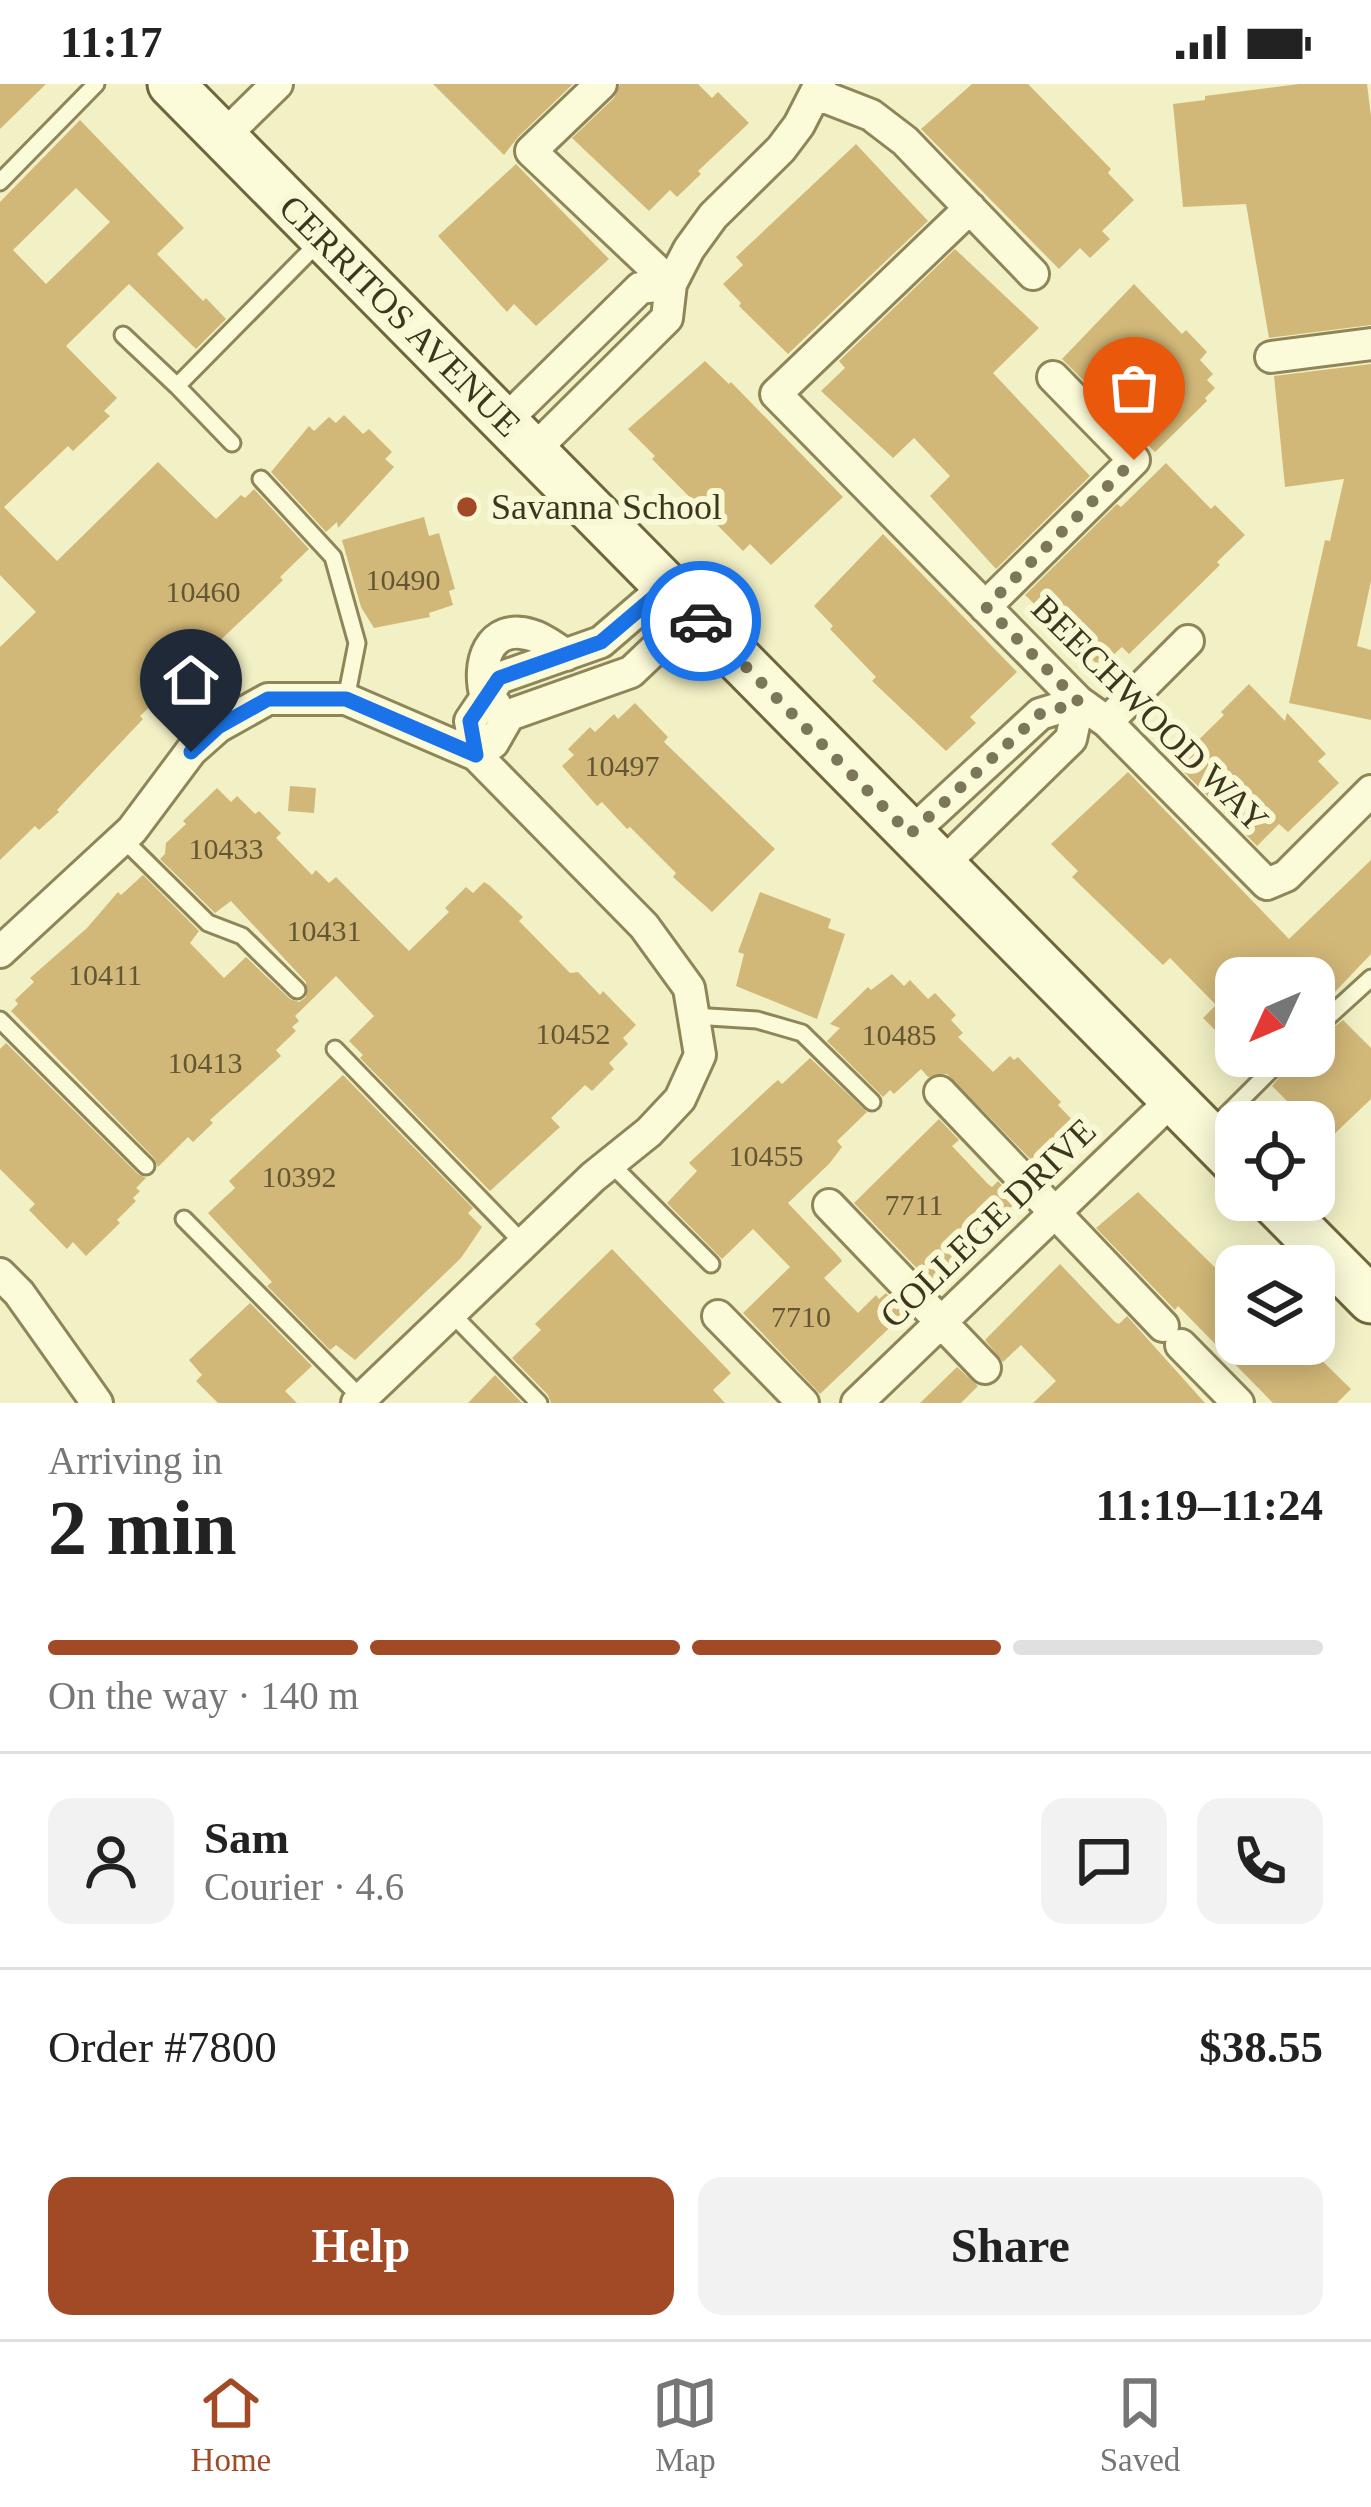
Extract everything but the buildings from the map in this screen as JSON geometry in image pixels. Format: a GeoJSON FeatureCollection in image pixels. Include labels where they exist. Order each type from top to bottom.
{"type":"FeatureCollection","features":[{"type":"Feature","properties":{"kind":"main road","name":"CERRITOS AVENUE"},"geometry":{"type":"LineString","coordinates":[[171,84],[1215,1141]]}},
{"type":"Feature","properties":{"kind":"main road"},"geometry":{"type":"LineString","coordinates":[[1294,1221],[1367,1289]]}},
{"type":"Feature","properties":{"kind":"street"},"geometry":{"type":"LineString","coordinates":[[223,136],[278,84]]}},
{"type":"Feature","properties":{"kind":"street"},"geometry":{"type":"LineString","coordinates":[[601,84],[531,151],[671,284]]}},
{"type":"Feature","properties":{"kind":"street"},"geometry":{"type":"LineString","coordinates":[[519,436],[667,318],[671,284],[713,216],[781,149],[819,89],[871,116],[905,142],[1034,274]]}},
{"type":"Feature","properties":{"kind":"street","name":"BEECHWOOD WAY"},"geometry":{"type":"LineString","coordinates":[[970,208],[776,394],[1079,702],[1107,722],[1267,884],[1286,876],[1371,791]]}},
{"type":"Feature","properties":{"kind":"street"},"geometry":{"type":"LineString","coordinates":[[1271,357],[1371,344]]}},
{"type":"Feature","properties":{"kind":"street"},"geometry":{"type":"LineString","coordinates":[[986,607],[1134,460],[1053,377]]}},
{"type":"Feature","properties":{"kind":"street"},"geometry":{"type":"LineString","coordinates":[[476,755],[493,743],[499,678],[601,642],[680,600]]}},
{"type":"Feature","properties":{"kind":"street"},"geometry":{"type":"LineString","coordinates":[[498,706],[631,672],[680,600]]}},
{"type":"Feature","properties":{"kind":"street"},"geometry":{"type":"LineString","coordinates":[[1107,722],[1188,641]]}},
{"type":"Feature","properties":{"kind":"street"},"geometry":{"type":"LineString","coordinates":[[0,952],[123,839],[191,752],[218,727],[268,699],[346,699],[476,755],[644,926],[688,988],[700,1054],[680,1099],[360,1401]]}},
{"type":"Feature","properties":{"kind":"street"},"geometry":{"type":"LineString","coordinates":[[1079,702],[1071,739],[926,850],[1040,714],[1079,702]]}},
{"type":"Feature","properties":{"kind":"street"},"geometry":{"type":"LineString","coordinates":[[940,1092],[1238,1403]]}},
{"type":"Feature","properties":{"kind":"street","name":"COLLEGE DRIVE"},"geometry":{"type":"LineString","coordinates":[[857,1403],[1173,1100]]}},
{"type":"Feature","properties":{"kind":"street"},"geometry":{"type":"LineString","coordinates":[[829,1205],[985,1368]]}},
{"type":"Feature","properties":{"kind":"street"},"geometry":{"type":"LineString","coordinates":[[10,1283],[97,1403]]}},
{"type":"Feature","properties":{"kind":"street"},"geometry":{"type":"LineString","coordinates":[[718,1316],[803,1403]]}},
{"type":"Feature","properties":{"kind":"lane"},"geometry":{"type":"LineString","coordinates":[[0,182],[96,84]]}},
{"type":"Feature","properties":{"kind":"lane"},"geometry":{"type":"LineString","coordinates":[[177,386],[323,238]]}},
{"type":"Feature","properties":{"kind":"lane"},"geometry":{"type":"LineString","coordinates":[[123,335],[232,442]]}},
{"type":"Feature","properties":{"kind":"lane"},"geometry":{"type":"LineString","coordinates":[[261,479],[333,557],[357,643],[346,699]]}},
{"type":"Feature","properties":{"kind":"lane"},"geometry":{"type":"LineString","coordinates":[[123,839],[208,923],[242,936],[297,990]]}},
{"type":"Feature","properties":{"kind":"lane"},"geometry":{"type":"LineString","coordinates":[[1335,1011],[1371,978]]}},
{"type":"Feature","properties":{"kind":"lane"},"geometry":{"type":"LineString","coordinates":[[693,1016],[757,1020],[802,1033],[872,1102]]}},
{"type":"Feature","properties":{"kind":"lane"},"geometry":{"type":"LineString","coordinates":[[0,1020],[146,1166]]}},
{"type":"Feature","properties":{"kind":"lane"},"geometry":{"type":"LineString","coordinates":[[335,1049],[524,1244]]}},
{"type":"Feature","properties":{"kind":"lane"},"geometry":{"type":"LineString","coordinates":[[610,1162],[711,1264]]}},
{"type":"Feature","properties":{"kind":"lane"},"geometry":{"type":"LineString","coordinates":[[184,1219],[360,1401]]}},
{"type":"Feature","properties":{"kind":"lane"},"geometry":{"type":"LineString","coordinates":[[451,1313],[539,1403]]}},
{"type":"Feature","properties":{"kind":"way so far"},"geometry":{"type":"LineString","coordinates":[[701,621],[910,834],[1040,714],[1079,702],[986,607],[1134,460]]}},
{"type":"Feature","properties":{"kind":"place","name":"Savanna School"},"geometry":{"type":"Point","coordinates":[467,507]}},
{"type":"Feature","properties":{"kind":"route"},"geometry":{"type":"LineString","coordinates":[[191,752],[218,727],[268,699],[346,699],[476,755],[470,721],[499,678],[601,642],[667,586],[701,621]]}}]}
